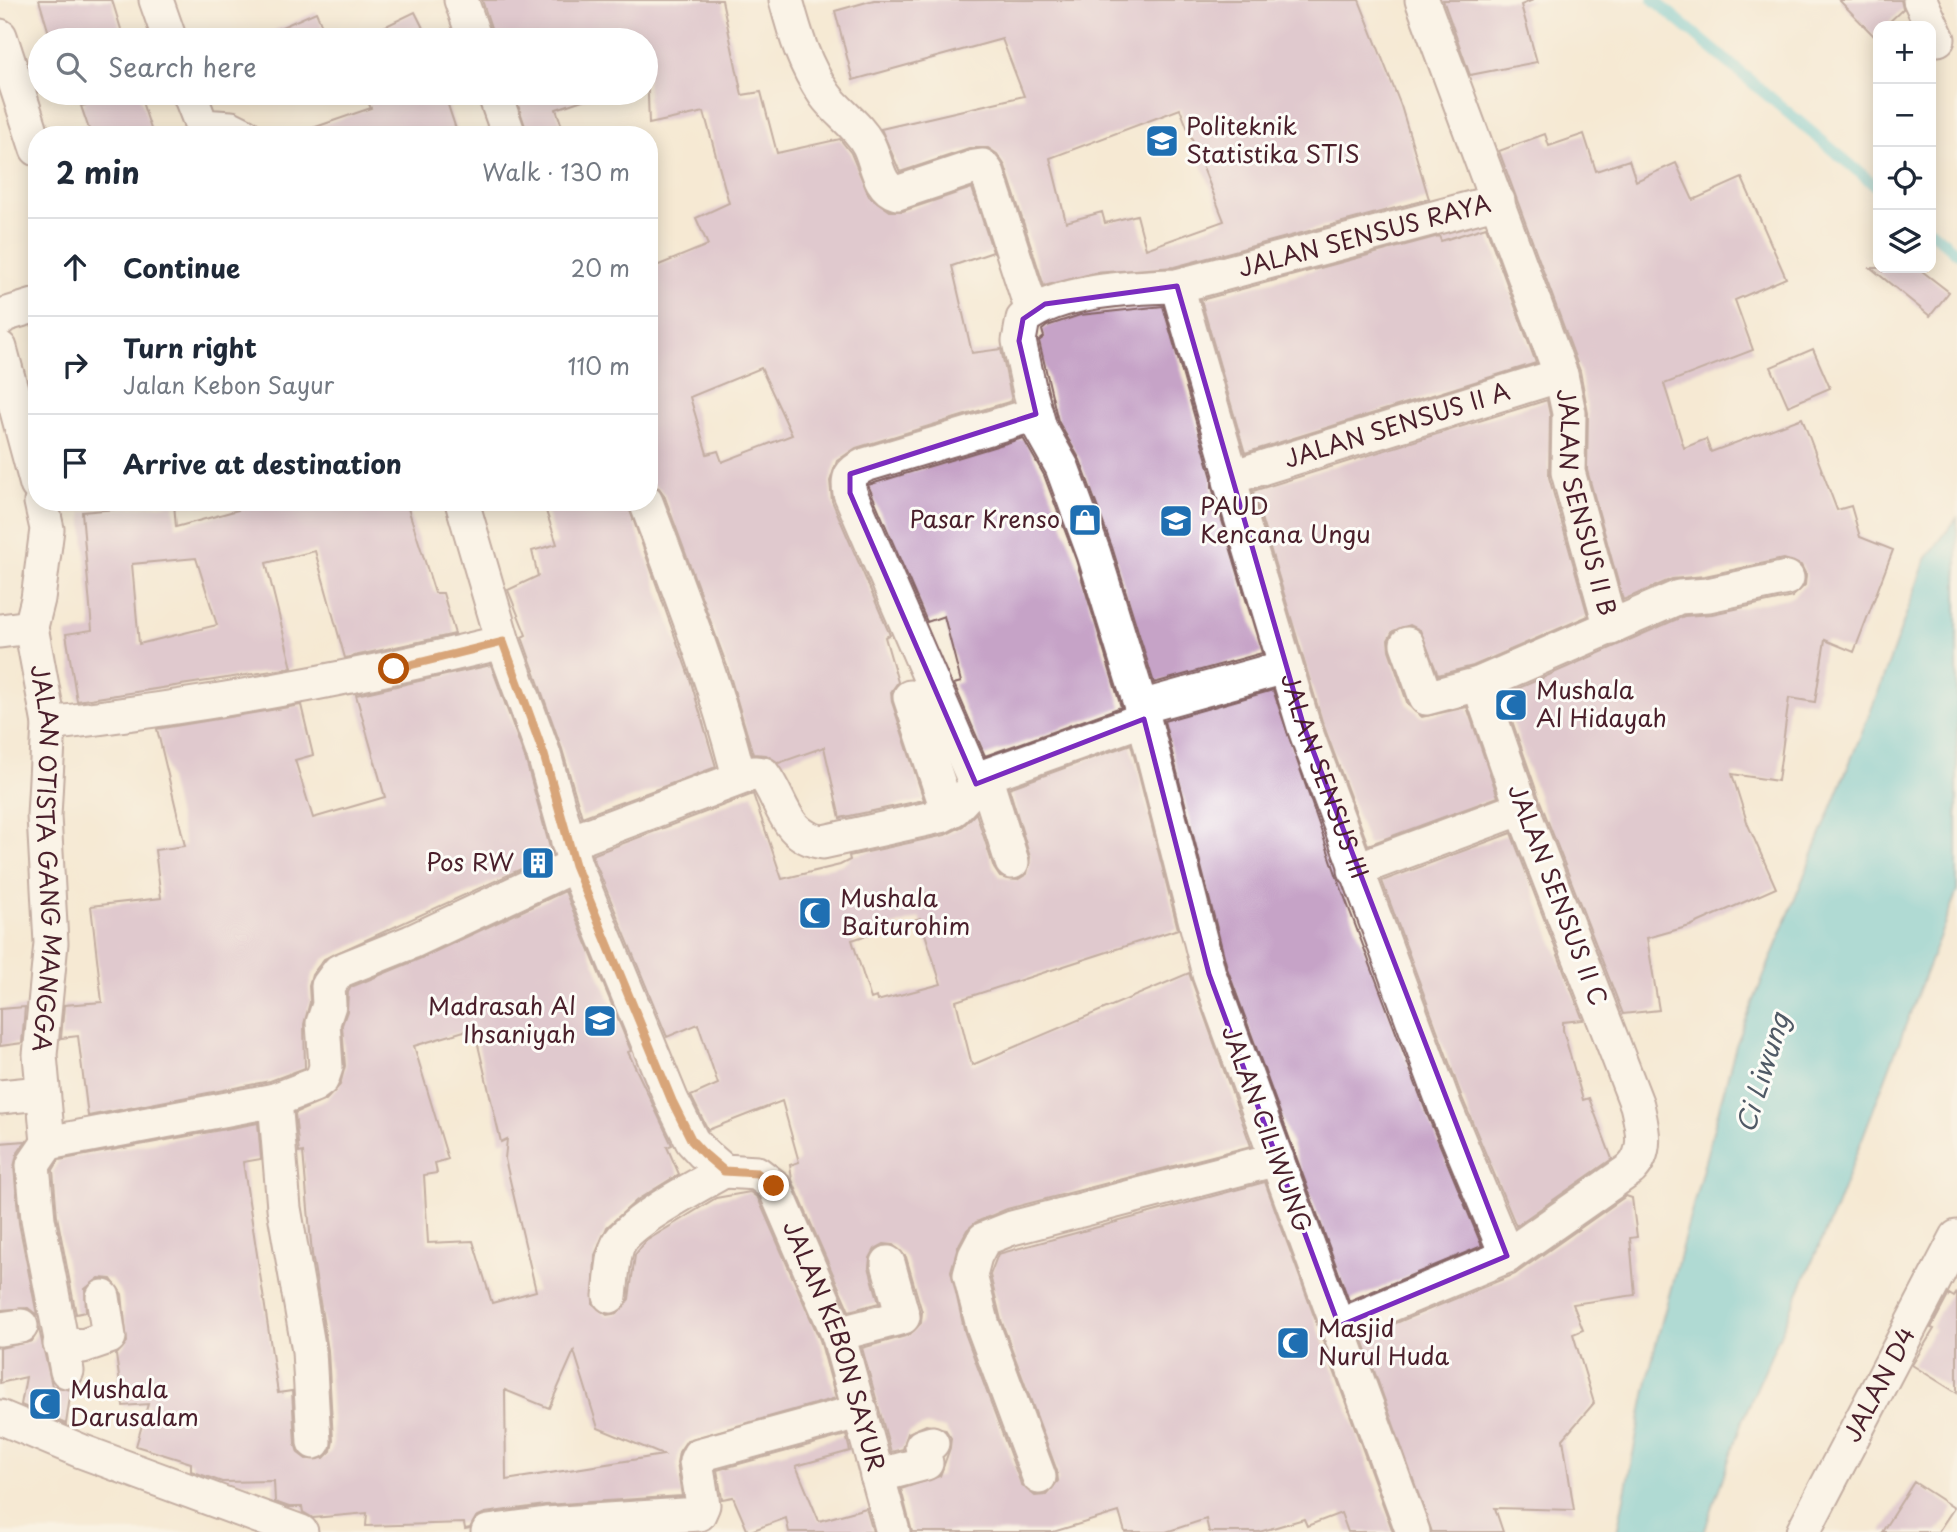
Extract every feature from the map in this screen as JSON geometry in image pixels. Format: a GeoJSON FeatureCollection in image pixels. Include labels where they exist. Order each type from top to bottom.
{"type":"FeatureCollection","features":[{"type":"Feature","properties":{"kind":"street"},"geometry":{"type":"LineString","coordinates":[[156,0],[166,28]]}},
{"type":"Feature","properties":{"kind":"street"},"geometry":{"type":"LineString","coordinates":[[461,0],[471,28]]}},
{"type":"Feature","properties":{"kind":"street","name":"JALAN CILIWUNG"},"geometry":{"type":"LineString","coordinates":[[786,0],[801,54],[825,96],[868,143],[883,183],[890,191],[905,191],[975,167],[982,166],[987,172],[1028,315],[1019,341],[1036,414],[1040,428],[1062,467],[1094,554],[1142,713],[1209,974],[1413,1532]]}},
{"type":"Feature","properties":{"kind":"street","name":"JALAN SENSUS RAYA"},"geometry":{"type":"LineString","coordinates":[[1028,315],[1045,304],[1125,289],[1177,286],[1498,201],[1422,0]]}},
{"type":"Feature","properties":{"kind":"street"},"geometry":{"type":"LineString","coordinates":[[1920,0],[1938,39]]}},
{"type":"Feature","properties":{"kind":"street"},"geometry":{"type":"LineString","coordinates":[[0,36],[29,126]]}},
{"type":"Feature","properties":{"kind":"street"},"geometry":{"type":"LineString","coordinates":[[194,105],[202,126]]}},
{"type":"Feature","properties":{"kind":"street"},"geometry":{"type":"LineString","coordinates":[[498,105],[506,126]]}},
{"type":"Feature","properties":{"kind":"street","name":"JALAN SENSUS II B"},"geometry":{"type":"LineString","coordinates":[[1498,201],[1522,275],[1561,374],[1569,412],[1568,472],[1611,628]]}},
{"type":"Feature","properties":{"kind":"street","name":"JALAN SENSUS III"},"geometry":{"type":"LineString","coordinates":[[1177,286],[1232,477],[1230,481],[1304,727],[1333,799],[1355,870],[1392,961],[1445,1107],[1507,1256]]}},
{"type":"Feature","properties":{"kind":"street"},"geometry":{"type":"LineString","coordinates":[[2,317],[28,308]]}},
{"type":"Feature","properties":{"kind":"street"},"geometry":{"type":"LineString","coordinates":[[2,359],[28,416]]}},
{"type":"Feature","properties":{"kind":"street","name":"JALAN SENSUS II A"},"geometry":{"type":"LineString","coordinates":[[1232,477],[1561,374]]}},
{"type":"Feature","properties":{"kind":"street"},"geometry":{"type":"LineString","coordinates":[[1012,863],[980,780],[850,493],[848,479],[850,474],[866,465],[1036,414]]}},
{"type":"Feature","properties":{"kind":"street","name":"JALAN OTISTA GANG MANGGA"},"geometry":{"type":"LineString","coordinates":[[43,511],[47,529],[38,599],[16,629],[49,724],[44,816],[51,943],[40,1055],[41,1093],[48,1143]]}},
{"type":"Feature","properties":{"kind":"street"},"geometry":{"type":"LineString","coordinates":[[465,511],[503,642],[544,755],[572,854],[672,1101],[692,1141],[724,1171],[659,1208],[623,1238],[617,1245],[610,1296]]}},
{"type":"Feature","properties":{"kind":"street"},"geometry":{"type":"LineString","coordinates":[[649,511],[729,734],[751,775],[772,786],[789,826],[813,841],[836,839],[948,812],[969,795],[980,780],[1142,713],[1285,667]]}},
{"type":"Feature","properties":{"kind":"street"},"geometry":{"type":"LineString","coordinates":[[1407,644],[1426,698],[1479,684],[1679,597],[1708,595],[1787,578]]}},
{"type":"Feature","properties":{"kind":"street"},"geometry":{"type":"LineString","coordinates":[[49,724],[170,710],[318,685],[503,642]]}},
{"type":"Feature","properties":{"kind":"street","name":"JALAN SENSUS II C"},"geometry":{"type":"LineString","coordinates":[[1339,1326],[1507,1256],[1637,1163],[1643,1145],[1643,1129],[1637,1105],[1522,808],[1479,684]]}},
{"type":"Feature","properties":{"kind":"street"},"geometry":{"type":"LineString","coordinates":[[911,697],[948,812]]}},
{"type":"Feature","properties":{"kind":"street"},"geometry":{"type":"LineString","coordinates":[[103,1297],[109,1336],[83,1346],[63,1358],[38,1219],[33,1166],[48,1143],[275,1100],[301,1092],[322,1079],[326,1067],[323,1023],[329,1005],[328,986],[339,971],[411,942],[572,854],[751,775]]}},
{"type":"Feature","properties":{"kind":"street"},"geometry":{"type":"LineString","coordinates":[[1355,870],[1522,808]]}},
{"type":"Feature","properties":{"kind":"street"},"geometry":{"type":"LineString","coordinates":[[0,1097],[41,1093]]}},
{"type":"Feature","properties":{"kind":"street"},"geometry":{"type":"LineString","coordinates":[[275,1100],[284,1208],[309,1351],[314,1442]]}},
{"type":"Feature","properties":{"kind":"street"},"geometry":{"type":"LineString","coordinates":[[1040,1477],[983,1326],[970,1275],[975,1256],[984,1239],[1012,1228],[1277,1159]]}},
{"type":"Feature","properties":{"kind":"street","name":"JALAN KEBON SAYUR"},"geometry":{"type":"LineString","coordinates":[[724,1171],[757,1173],[774,1186],[838,1334],[893,1532]]}},
{"type":"Feature","properties":{"kind":"street","name":"JALAN D4"},"geometry":{"type":"LineString","coordinates":[[1803,1532],[1957,1237]]}},
{"type":"Feature","properties":{"kind":"street"},"geometry":{"type":"LineString","coordinates":[[838,1334],[903,1317],[888,1263]]}},
{"type":"Feature","properties":{"kind":"street"},"geometry":{"type":"LineString","coordinates":[[488,1532],[545,1524],[699,1514],[703,1505],[696,1461],[699,1455],[861,1411]]}},
{"type":"Feature","properties":{"kind":"street"},"geometry":{"type":"LineString","coordinates":[[0,1417],[81,1451],[301,1532]]}},
{"type":"Feature","properties":{"kind":"street"},"geometry":{"type":"LineString","coordinates":[[877,1476],[926,1463],[922,1446],[932,1443]]}},
{"type":"Feature","properties":{"kind":"highlighted area"},"geometry":{"type":"Polygon","coordinates":[[[1177,286],[1304,727],[1507,1256],[1339,1326],[1209,974],[1144,719],[976,784],[850,493],[850,474],[1036,414],[1019,341],[1023,319],[1045,304],[1177,286]]]}},
{"type":"Feature","properties":{"kind":"water","name":"Ci Liwung"},"geometry":{"type":"Polygon","coordinates":[[[1957,518],[1957,891],[1834,1212],[1743,1419],[1704,1532],[1617,1532],[1654,1351],[1736,1045],[1879,690],[1926,559],[1957,518]]]}},
{"type":"Feature","properties":{"kind":"building"},"geometry":{"type":"Polygon","coordinates":[[[39,0],[112,0],[121,28],[47,28],[39,0]]]}},
{"type":"Feature","properties":{"kind":"building"},"geometry":{"type":"Polygon","coordinates":[[[482,0],[722,0],[742,95],[761,92],[777,153],[840,139],[851,153],[869,196],[890,211],[903,211],[972,188],[993,252],[952,266],[972,353],[1001,349],[1012,401],[856,448],[837,461],[830,481],[832,501],[890,635],[885,637],[898,682],[891,692],[892,702],[924,800],[840,818],[824,747],[779,763],[766,755],[753,754],[727,666],[664,495],[658,488],[658,265],[708,245],[696,218],[729,203],[704,112],[649,124],[648,105],[658,105],[658,28],[491,28],[482,0]],[[761,368],[690,397],[707,454],[718,451],[722,462],[792,435],[761,368]]]}},
{"type":"Feature","properties":{"kind":"building"},"geometry":{"type":"Polygon","coordinates":[[[874,0],[1359,0],[1401,106],[1429,199],[1174,267],[1094,273],[1044,286],[1005,166],[997,154],[988,148],[972,148],[900,172],[881,129],[1024,96],[1002,39],[853,80],[835,11],[874,0]],[[1180,109],[1050,158],[1066,222],[1102,212],[1105,223],[1137,215],[1146,249],[1224,221],[1180,109]]]}},
{"type":"Feature","properties":{"kind":"building"},"geometry":{"type":"Polygon","coordinates":[[[1443,0],[1533,0],[1521,5],[1537,62],[1470,75],[1443,0]]]}},
{"type":"Feature","properties":{"kind":"building"},"geometry":{"type":"Polygon","coordinates":[[[1839,0],[1901,0],[1903,9],[1890,21],[1873,21],[1873,35],[1839,0]]]}},
{"type":"Feature","properties":{"kind":"building"},"geometry":{"type":"Polygon","coordinates":[[[316,12],[323,28],[279,28],[316,12]]]}},
{"type":"Feature","properties":{"kind":"building"},"geometry":{"type":"Polygon","coordinates":[[[415,12],[423,28],[382,28],[415,12]]]}},
{"type":"Feature","properties":{"kind":"building"},"geometry":{"type":"Polygon","coordinates":[[[143,105],[150,126],[88,126],[81,106],[143,105]]]}},
{"type":"Feature","properties":{"kind":"building"},"geometry":{"type":"Polygon","coordinates":[[[369,105],[448,105],[455,126],[319,126],[371,108],[369,105]]]}},
{"type":"Feature","properties":{"kind":"building"},"geometry":{"type":"Polygon","coordinates":[[[518,105],[568,105],[556,109],[562,126],[525,126],[518,105]]]}},
{"type":"Feature","properties":{"kind":"building"},"geometry":{"type":"Polygon","coordinates":[[[1545,134],[1549,146],[1584,134],[1596,171],[1629,160],[1636,181],[1676,163],[1693,200],[1742,178],[1786,278],[1735,300],[1753,350],[1664,384],[1684,448],[1706,439],[1711,452],[1802,418],[1837,510],[1851,506],[1860,537],[1893,550],[1854,652],[1825,640],[1815,702],[1789,698],[1778,781],[1732,774],[1748,825],[1776,888],[1690,926],[1647,938],[1659,1010],[1623,1014],[1540,801],[1503,695],[1684,616],[1712,614],[1792,597],[1805,585],[1806,575],[1801,565],[1783,559],[1705,576],[1672,579],[1623,600],[1587,470],[1588,413],[1580,371],[1499,151],[1545,134]]]}},
{"type":"Feature","properties":{"kind":"building"},"geometry":{"type":"Polygon","coordinates":[[[1486,227],[1536,363],[1245,453],[1201,300],[1439,236],[1441,241],[1486,227]]]}},
{"type":"Feature","properties":{"kind":"building"},"geometry":{"type":"Polygon","coordinates":[[[1877,273],[1924,273],[1949,292],[1930,316],[1877,273]]]}},
{"type":"Feature","properties":{"kind":"building"},"geometry":{"type":"Polygon","coordinates":[[[1163,306],[1212,478],[1212,487],[1262,653],[1154,683],[1112,547],[1080,460],[1058,421],[1039,341],[1044,337],[1042,330],[1047,326],[1080,315],[1163,306]]]}},
{"type":"Feature","properties":{"kind":"building"},"geometry":{"type":"Polygon","coordinates":[[[1813,349],[1830,388],[1788,406],[1771,367],[1813,349]]]}},
{"type":"Feature","properties":{"kind":"building"},"geometry":{"type":"Polygon","coordinates":[[[1547,400],[1550,415],[1549,477],[1588,616],[1473,666],[1438,675],[1420,630],[1410,625],[1393,631],[1388,640],[1389,650],[1408,705],[1422,717],[1467,707],[1498,797],[1368,845],[1322,721],[1253,491],[1547,400]]]}},
{"type":"Feature","properties":{"kind":"building"},"geometry":{"type":"Polygon","coordinates":[[[1023,438],[1044,475],[1076,560],[1121,707],[985,756],[954,684],[961,682],[944,616],[927,622],[868,485],[1023,438]]]}},
{"type":"Feature","properties":{"kind":"building"},"geometry":{"type":"Polygon","coordinates":[[[175,511],[176,527],[234,511],[409,511],[435,593],[443,593],[455,634],[345,658],[315,551],[266,563],[292,668],[77,701],[66,634],[92,630],[82,512],[175,511]],[[196,558],[132,564],[139,644],[217,625],[196,558]]]}},
{"type":"Feature","properties":{"kind":"building"},"geometry":{"type":"Polygon","coordinates":[[[546,511],[630,511],[690,679],[716,767],[582,817],[562,749],[522,637],[526,635],[508,590],[538,576],[532,551],[557,544],[546,511]]]}},
{"type":"Feature","properties":{"kind":"building"},"geometry":{"type":"Polygon","coordinates":[[[491,665],[526,761],[552,855],[324,959],[312,975],[309,986],[310,1002],[304,1024],[305,1068],[270,1081],[88,1116],[78,1036],[61,1038],[64,1005],[102,1002],[91,906],[161,898],[155,850],[185,846],[157,729],[301,705],[313,755],[295,760],[313,818],[385,797],[356,695],[491,665]]]}},
{"type":"Feature","properties":{"kind":"building"},"geometry":{"type":"Polygon","coordinates":[[[1273,690],[1337,877],[1427,1114],[1482,1246],[1349,1301],[1227,968],[1164,721],[1273,690]]]}},
{"type":"Feature","properties":{"kind":"building"},"geometry":{"type":"Polygon","coordinates":[[[1131,744],[1178,929],[956,1001],[972,1065],[1189,973],[1251,1146],[1007,1209],[976,1222],[967,1230],[958,1247],[951,1271],[965,1333],[1021,1484],[1035,1496],[1046,1495],[1058,1481],[1057,1471],[1001,1320],[990,1275],[998,1254],[1265,1182],[1393,1532],[1348,1532],[1341,1513],[1307,1526],[1304,1519],[1259,1532],[1209,1532],[1206,1519],[1166,1532],[1125,1532],[1119,1512],[1053,1532],[912,1532],[901,1489],[940,1476],[951,1438],[945,1429],[926,1425],[908,1433],[903,1449],[891,1452],[862,1348],[909,1335],[921,1323],[922,1312],[906,1257],[893,1245],[884,1244],[875,1249],[869,1267],[879,1303],[849,1311],[792,1180],[790,1165],[799,1162],[782,1101],[708,1130],[691,1096],[718,1084],[698,1024],[667,1037],[592,855],[753,794],[782,879],[840,865],[850,860],[849,856],[945,835],[963,826],[976,813],[994,868],[1000,877],[1017,880],[1027,874],[1030,857],[1009,788],[1131,744]],[[920,918],[852,940],[871,999],[876,997],[877,1001],[941,984],[920,918]]]}},
{"type":"Feature","properties":{"kind":"building"},"geometry":{"type":"Polygon","coordinates":[[[1511,833],[1583,1020],[1563,1022],[1563,1030],[1583,1100],[1589,1098],[1612,1159],[1516,1226],[1463,1100],[1382,881],[1511,833]]]}},
{"type":"Feature","properties":{"kind":"building"},"geometry":{"type":"Polygon","coordinates":[[[565,891],[631,1051],[628,1052],[672,1145],[667,1147],[679,1174],[637,1200],[607,1227],[595,1255],[593,1304],[607,1315],[618,1313],[629,1299],[635,1255],[646,1241],[716,1198],[750,1192],[758,1198],[820,1340],[836,1398],[687,1440],[679,1452],[677,1463],[682,1496],[545,1505],[485,1513],[476,1517],[470,1528],[465,1529],[464,1523],[366,1526],[367,1513],[313,1518],[303,1512],[302,1507],[289,1507],[275,1502],[274,1481],[222,1482],[191,1471],[191,1463],[136,1446],[148,1404],[123,1406],[116,1355],[127,1342],[122,1294],[111,1279],[99,1278],[85,1289],[86,1312],[76,1314],[57,1216],[53,1170],[59,1160],[258,1123],[261,1159],[243,1162],[278,1393],[292,1391],[298,1453],[306,1459],[324,1458],[331,1451],[333,1441],[328,1350],[312,1254],[303,1152],[299,1153],[295,1113],[326,1100],[340,1085],[345,1066],[342,1025],[351,987],[419,959],[565,891]],[[474,1028],[414,1046],[448,1159],[435,1163],[437,1173],[424,1175],[428,1243],[473,1241],[492,1303],[536,1291],[505,1159],[507,1139],[501,1142],[474,1028]],[[574,1351],[549,1408],[505,1390],[506,1480],[663,1455],[598,1428],[574,1351]]]}},
{"type":"Feature","properties":{"kind":"building"},"geometry":{"type":"Polygon","coordinates":[[[25,1007],[22,1043],[0,1046],[0,1009],[25,1007]]]}},
{"type":"Feature","properties":{"kind":"building"},"geometry":{"type":"Polygon","coordinates":[[[26,1141],[17,1154],[14,1167],[19,1223],[37,1315],[28,1308],[0,1310],[0,1143],[26,1141]]]}},
{"type":"Feature","properties":{"kind":"building"},"geometry":{"type":"Polygon","coordinates":[[[1626,1196],[1632,1198],[1637,1237],[1630,1238],[1635,1295],[1573,1304],[1583,1330],[1573,1334],[1594,1403],[1563,1439],[1574,1510],[1495,1508],[1503,1532],[1432,1532],[1362,1337],[1515,1274],[1626,1196]]]}},
{"type":"Feature","properties":{"kind":"building"},"geometry":{"type":"Polygon","coordinates":[[[1957,1292],[1957,1393],[1912,1365],[1934,1329],[1931,1328],[1949,1294],[1954,1297],[1957,1292]]]}},
{"type":"Feature","properties":{"kind":"building"},"geometry":{"type":"Polygon","coordinates":[[[39,1329],[52,1386],[71,1390],[66,1424],[21,1405],[26,1377],[0,1383],[0,1348],[32,1341],[39,1329]]]}},
{"type":"Feature","properties":{"kind":"building"},"geometry":{"type":"Polygon","coordinates":[[[846,1435],[850,1451],[796,1466],[819,1521],[866,1508],[873,1532],[789,1532],[786,1518],[748,1532],[733,1497],[722,1499],[717,1470],[846,1435]]]}},
{"type":"Feature","properties":{"kind":"building"},"geometry":{"type":"Polygon","coordinates":[[[1914,1482],[1954,1508],[1938,1532],[1882,1532],[1914,1482]]]}},
{"type":"Feature","properties":{"kind":"waterway"},"geometry":{"type":"LineString","coordinates":[[1654,0],[1873,184]]}},
{"type":"Feature","properties":{"kind":"waterway"},"geometry":{"type":"LineString","coordinates":[[1936,235],[1957,253]]}},
{"type":"Feature","properties":{"kind":"place","name":"Politeknik Statistika STIS"},"geometry":{"type":"Point","coordinates":[1162,141]}},
{"type":"Feature","properties":{"kind":"place","name":"Pasar Krenso"},"geometry":{"type":"Point","coordinates":[1085,520]}},
{"type":"Feature","properties":{"kind":"place","name":"PAUD Kencana Ungu"},"geometry":{"type":"Point","coordinates":[1176,521]}},
{"type":"Feature","properties":{"kind":"place","name":"Mushala Al Hidayah"},"geometry":{"type":"Point","coordinates":[1511,705]}},
{"type":"Feature","properties":{"kind":"place","name":"Pos RW"},"geometry":{"type":"Point","coordinates":[538,863]}},
{"type":"Feature","properties":{"kind":"place","name":"Mushala Baiturohim"},"geometry":{"type":"Point","coordinates":[815,913]}},
{"type":"Feature","properties":{"kind":"place","name":"Madrasah Al Ihsaniyah"},"geometry":{"type":"Point","coordinates":[600,1021]}},
{"type":"Feature","properties":{"kind":"place","name":"Masjid Nurul Huda"},"geometry":{"type":"Point","coordinates":[1293,1343]}},
{"type":"Feature","properties":{"kind":"place","name":"Mushala Darusalam"},"geometry":{"type":"Point","coordinates":[45,1404]}},
{"type":"Feature","properties":{"kind":"route"},"geometry":{"type":"LineString","coordinates":[[394,669],[503,642],[544,755],[575,865],[672,1101],[692,1141],[724,1171],[757,1173],[767,1178],[774,1186]]}}]}
